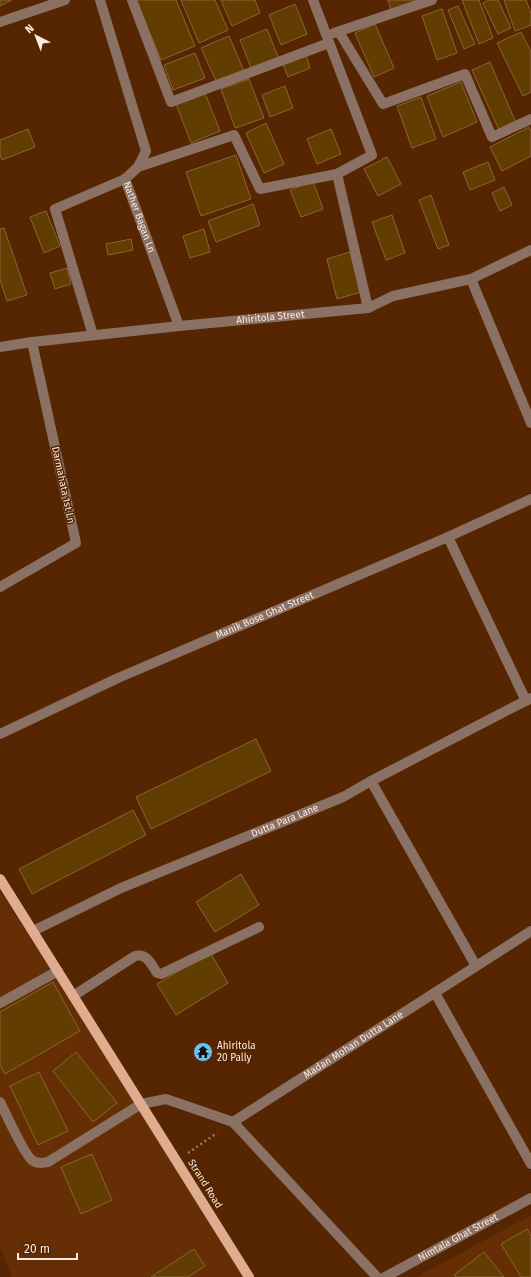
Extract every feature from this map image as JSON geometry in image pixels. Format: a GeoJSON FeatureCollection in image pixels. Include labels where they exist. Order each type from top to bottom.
{"type":"FeatureCollection","features":[{"type":"Feature","properties":{"kind":"main road","name":"Strand Road"},"geometry":{"type":"LineString","coordinates":[[0,879],[249,1277]]}},
{"type":"Feature","properties":{"kind":"street"},"geometry":{"type":"LineString","coordinates":[[0,22],[65,0]]}},
{"type":"Feature","properties":{"kind":"street","name":"Nather Bagan Ln"},"geometry":{"type":"LineString","coordinates":[[100,0],[146,151],[138,167],[124,179],[179,326]]}},
{"type":"Feature","properties":{"kind":"street"},"geometry":{"type":"LineString","coordinates":[[132,0],[171,102],[328,39],[339,32],[432,0]]}},
{"type":"Feature","properties":{"kind":"street"},"geometry":{"type":"LineString","coordinates":[[138,167],[234,135],[260,189],[338,174],[372,155],[313,0]]}},
{"type":"Feature","properties":{"kind":"street"},"geometry":{"type":"LineString","coordinates":[[339,32],[383,104],[465,74],[492,137],[531,119]]}},
{"type":"Feature","properties":{"kind":"street"},"geometry":{"type":"LineString","coordinates":[[338,174],[368,308]]}},
{"type":"Feature","properties":{"kind":"street"},"geometry":{"type":"LineString","coordinates":[[93,335],[55,209],[124,179]]}},
{"type":"Feature","properties":{"kind":"street","name":"Ahiritola Street"},"geometry":{"type":"LineString","coordinates":[[0,347],[93,335],[368,308],[393,296],[471,279],[531,250]]}},
{"type":"Feature","properties":{"kind":"street"},"geometry":{"type":"LineString","coordinates":[[471,279],[531,423]]}},
{"type":"Feature","properties":{"kind":"street","name":"Darmahata 1st Ln"},"geometry":{"type":"LineString","coordinates":[[0,587],[76,543],[32,342]]}},
{"type":"Feature","properties":{"kind":"street","name":"Manik Bose Ghat Street"},"geometry":{"type":"LineString","coordinates":[[0,734],[118,678],[448,537],[531,499]]}},
{"type":"Feature","properties":{"kind":"street"},"geometry":{"type":"LineString","coordinates":[[448,537],[528,699]]}},
{"type":"Feature","properties":{"kind":"street","name":"Dutta Para Lane"},"geometry":{"type":"LineString","coordinates":[[33,931],[121,888],[343,797],[528,699]]}},
{"type":"Feature","properties":{"kind":"street"},"geometry":{"type":"LineString","coordinates":[[371,781],[476,966]]}},
{"type":"Feature","properties":{"kind":"street"},"geometry":{"type":"LineString","coordinates":[[73,996],[140,954],[144,956],[157,973],[161,974],[259,927]]}},
{"type":"Feature","properties":{"kind":"street","name":"Madan Mohan Dutta Lane"},"geometry":{"type":"LineString","coordinates":[[234,1122],[531,931]]}},
{"type":"Feature","properties":{"kind":"street"},"geometry":{"type":"LineString","coordinates":[[0,1003],[58,971]]}},
{"type":"Feature","properties":{"kind":"street"},"geometry":{"type":"LineString","coordinates":[[435,992],[531,1164]]}},
{"type":"Feature","properties":{"kind":"street"},"geometry":{"type":"LineString","coordinates":[[0,1102],[31,1160],[40,1164],[48,1162],[141,1104],[166,1099],[234,1122],[378,1277]]}},
{"type":"Feature","properties":{"kind":"street","name":"Nimtala Ghat Street"},"geometry":{"type":"LineString","coordinates":[[385,1277],[531,1198]]}},
{"type":"Feature","properties":{"kind":"path"},"geometry":{"type":"LineString","coordinates":[[176,1161],[234,1122]]}},
{"type":"Feature","properties":{"kind":"shaded area"},"geometry":{"type":"Polygon","coordinates":[[[0,891],[248,1277],[12,1277],[0,1247],[0,891]]]}},
{"type":"Feature","properties":{"kind":"shaded area"},"geometry":{"type":"Polygon","coordinates":[[[531,1215],[531,1277],[417,1277],[531,1215]]]}},
{"type":"Feature","properties":{"kind":"building"},"geometry":{"type":"Polygon","coordinates":[[[0,0],[12,0],[0,6],[0,0]]]}},
{"type":"Feature","properties":{"kind":"building"},"geometry":{"type":"Polygon","coordinates":[[[136,0],[176,0],[195,46],[161,60],[136,0]]]}},
{"type":"Feature","properties":{"kind":"building"},"geometry":{"type":"Polygon","coordinates":[[[181,0],[215,0],[228,30],[199,43],[181,0]]]}},
{"type":"Feature","properties":{"kind":"building"},"geometry":{"type":"Polygon","coordinates":[[[221,0],[255,0],[260,13],[232,26],[221,0]]]}},
{"type":"Feature","properties":{"kind":"building"},"geometry":{"type":"Polygon","coordinates":[[[388,0],[421,0],[392,13],[388,0]]]}},
{"type":"Feature","properties":{"kind":"building"},"geometry":{"type":"Polygon","coordinates":[[[462,0],[479,0],[493,38],[479,44],[462,0]]]}},
{"type":"Feature","properties":{"kind":"building"},"geometry":{"type":"Polygon","coordinates":[[[489,0],[498,0],[511,28],[498,34],[483,3],[489,0]]]}},
{"type":"Feature","properties":{"kind":"building"},"geometry":{"type":"Polygon","coordinates":[[[504,0],[526,0],[531,13],[531,25],[515,31],[504,0]]]}},
{"type":"Feature","properties":{"kind":"building"},"geometry":{"type":"Polygon","coordinates":[[[295,4],[307,34],[281,45],[269,15],[295,4]]]}},
{"type":"Feature","properties":{"kind":"building"},"geometry":{"type":"Polygon","coordinates":[[[458,6],[475,44],[464,49],[448,10],[458,6]]]}},
{"type":"Feature","properties":{"kind":"building"},"geometry":{"type":"Polygon","coordinates":[[[442,9],[457,53],[437,60],[422,16],[442,9]]]}},
{"type":"Feature","properties":{"kind":"building"},"geometry":{"type":"Polygon","coordinates":[[[375,24],[394,68],[374,77],[355,33],[375,24]]]}},
{"type":"Feature","properties":{"kind":"building"},"geometry":{"type":"Polygon","coordinates":[[[267,29],[279,59],[252,70],[240,40],[267,29]]]}},
{"type":"Feature","properties":{"kind":"building"},"geometry":{"type":"Polygon","coordinates":[[[521,32],[531,52],[531,92],[523,96],[497,43],[521,32]]]}},
{"type":"Feature","properties":{"kind":"building"},"geometry":{"type":"Polygon","coordinates":[[[229,36],[244,71],[217,83],[201,48],[229,36]]]}},
{"type":"Feature","properties":{"kind":"building"},"geometry":{"type":"Polygon","coordinates":[[[195,53],[205,78],[173,90],[164,65],[195,53]]]}},
{"type":"Feature","properties":{"kind":"building"},"geometry":{"type":"Polygon","coordinates":[[[306,55],[310,68],[288,77],[283,64],[306,55]]]}},
{"type":"Feature","properties":{"kind":"building"},"geometry":{"type":"Polygon","coordinates":[[[490,62],[516,123],[499,130],[472,70],[490,62]]]}},
{"type":"Feature","properties":{"kind":"building"},"geometry":{"type":"Polygon","coordinates":[[[249,79],[264,118],[235,128],[221,89],[249,79]]]}},
{"type":"Feature","properties":{"kind":"building"},"geometry":{"type":"Polygon","coordinates":[[[461,82],[477,122],[443,137],[427,96],[461,82]]]}},
{"type":"Feature","properties":{"kind":"building"},"geometry":{"type":"Polygon","coordinates":[[[285,86],[293,108],[270,117],[262,95],[285,86]]]}},
{"type":"Feature","properties":{"kind":"building"},"geometry":{"type":"Polygon","coordinates":[[[205,93],[220,131],[191,143],[176,104],[205,93]]]}},
{"type":"Feature","properties":{"kind":"building"},"geometry":{"type":"Polygon","coordinates":[[[421,97],[436,139],[412,148],[397,106],[421,97]]]}},
{"type":"Feature","properties":{"kind":"building"},"geometry":{"type":"Polygon","coordinates":[[[266,123],[284,164],[264,173],[246,133],[266,123]]]}},
{"type":"Feature","properties":{"kind":"building"},"geometry":{"type":"Polygon","coordinates":[[[529,127],[531,132],[531,156],[502,171],[490,147],[529,127]]]}},
{"type":"Feature","properties":{"kind":"building"},"geometry":{"type":"Polygon","coordinates":[[[28,129],[35,147],[2,160],[0,155],[0,140],[28,129]]]}},
{"type":"Feature","properties":{"kind":"building"},"geometry":{"type":"Polygon","coordinates":[[[331,129],[341,154],[317,164],[307,139],[331,129]]]}},
{"type":"Feature","properties":{"kind":"building"},"geometry":{"type":"Polygon","coordinates":[[[236,155],[251,199],[201,216],[186,172],[236,155]]]}},
{"type":"Feature","properties":{"kind":"building"},"geometry":{"type":"Polygon","coordinates":[[[387,157],[401,184],[378,196],[364,169],[387,157]]]}},
{"type":"Feature","properties":{"kind":"building"},"geometry":{"type":"Polygon","coordinates":[[[488,162],[495,180],[470,190],[463,172],[488,162]]]}},
{"type":"Feature","properties":{"kind":"building"},"geometry":{"type":"Polygon","coordinates":[[[313,181],[323,209],[301,217],[290,190],[313,181]]]}},
{"type":"Feature","properties":{"kind":"building"},"geometry":{"type":"Polygon","coordinates":[[[504,187],[512,205],[500,211],[492,193],[504,187]]]}},
{"type":"Feature","properties":{"kind":"building"},"geometry":{"type":"Polygon","coordinates":[[[431,195],[449,245],[438,249],[419,200],[431,195]]]}},
{"type":"Feature","properties":{"kind":"building"},"geometry":{"type":"Polygon","coordinates":[[[253,204],[260,225],[216,242],[208,221],[253,204]]]}},
{"type":"Feature","properties":{"kind":"building"},"geometry":{"type":"Polygon","coordinates":[[[46,211],[60,246],[44,253],[30,217],[46,211]]]}},
{"type":"Feature","properties":{"kind":"building"},"geometry":{"type":"Polygon","coordinates":[[[392,215],[405,253],[386,260],[372,222],[392,215]]]}},
{"type":"Feature","properties":{"kind":"building"},"geometry":{"type":"Polygon","coordinates":[[[4,228],[27,295],[7,301],[0,280],[0,229],[4,228]]]}},
{"type":"Feature","properties":{"kind":"building"},"geometry":{"type":"Polygon","coordinates":[[[204,229],[210,252],[190,258],[183,236],[204,229]]]}},
{"type":"Feature","properties":{"kind":"building"},"geometry":{"type":"Polygon","coordinates":[[[131,239],[133,250],[108,255],[106,244],[131,239]]]}},
{"type":"Feature","properties":{"kind":"building"},"geometry":{"type":"Polygon","coordinates":[[[350,252],[361,292],[337,299],[327,259],[350,252]]]}},
{"type":"Feature","properties":{"kind":"building"},"geometry":{"type":"Polygon","coordinates":[[[67,268],[71,284],[55,289],[50,273],[67,268]]]}},
{"type":"Feature","properties":{"kind":"building"},"geometry":{"type":"Polygon","coordinates":[[[256,739],[271,771],[151,829],[136,797],[256,739]]]}},
{"type":"Feature","properties":{"kind":"building"},"geometry":{"type":"Polygon","coordinates":[[[133,810],[146,835],[32,894],[19,869],[133,810]]]}},
{"type":"Feature","properties":{"kind":"building"},"geometry":{"type":"Polygon","coordinates":[[[241,874],[259,905],[215,932],[196,902],[241,874]]]}},
{"type":"Feature","properties":{"kind":"building"},"geometry":{"type":"Polygon","coordinates":[[[210,952],[228,983],[176,1015],[157,984],[210,952]]]}},
{"type":"Feature","properties":{"kind":"building"},"geometry":{"type":"Polygon","coordinates":[[[53,982],[80,1031],[5,1074],[0,1065],[0,1012],[53,982]]]}},
{"type":"Feature","properties":{"kind":"building"},"geometry":{"type":"Polygon","coordinates":[[[76,1052],[117,1103],[93,1122],[53,1071],[76,1052]]]}},
{"type":"Feature","properties":{"kind":"building"},"geometry":{"type":"Polygon","coordinates":[[[39,1072],[68,1131],[38,1145],[10,1086],[39,1072]]]}},
{"type":"Feature","properties":{"kind":"building"},"geometry":{"type":"Polygon","coordinates":[[[92,1154],[112,1200],[81,1214],[61,1167],[92,1154]]]}},
{"type":"Feature","properties":{"kind":"building"},"geometry":{"type":"Polygon","coordinates":[[[527,1229],[531,1236],[531,1277],[521,1277],[501,1244],[527,1229]]]}},
{"type":"Feature","properties":{"kind":"building"},"geometry":{"type":"Polygon","coordinates":[[[194,1249],[205,1266],[188,1277],[151,1277],[194,1249]]]}},
{"type":"Feature","properties":{"kind":"building"},"geometry":{"type":"Polygon","coordinates":[[[484,1252],[504,1277],[456,1277],[454,1275],[484,1252]]]}},
{"type":"Feature","properties":{"kind":"place","name":"Ahiritola 20 Pally"},"geometry":{"type":"Point","coordinates":[203,1052]}}]}
